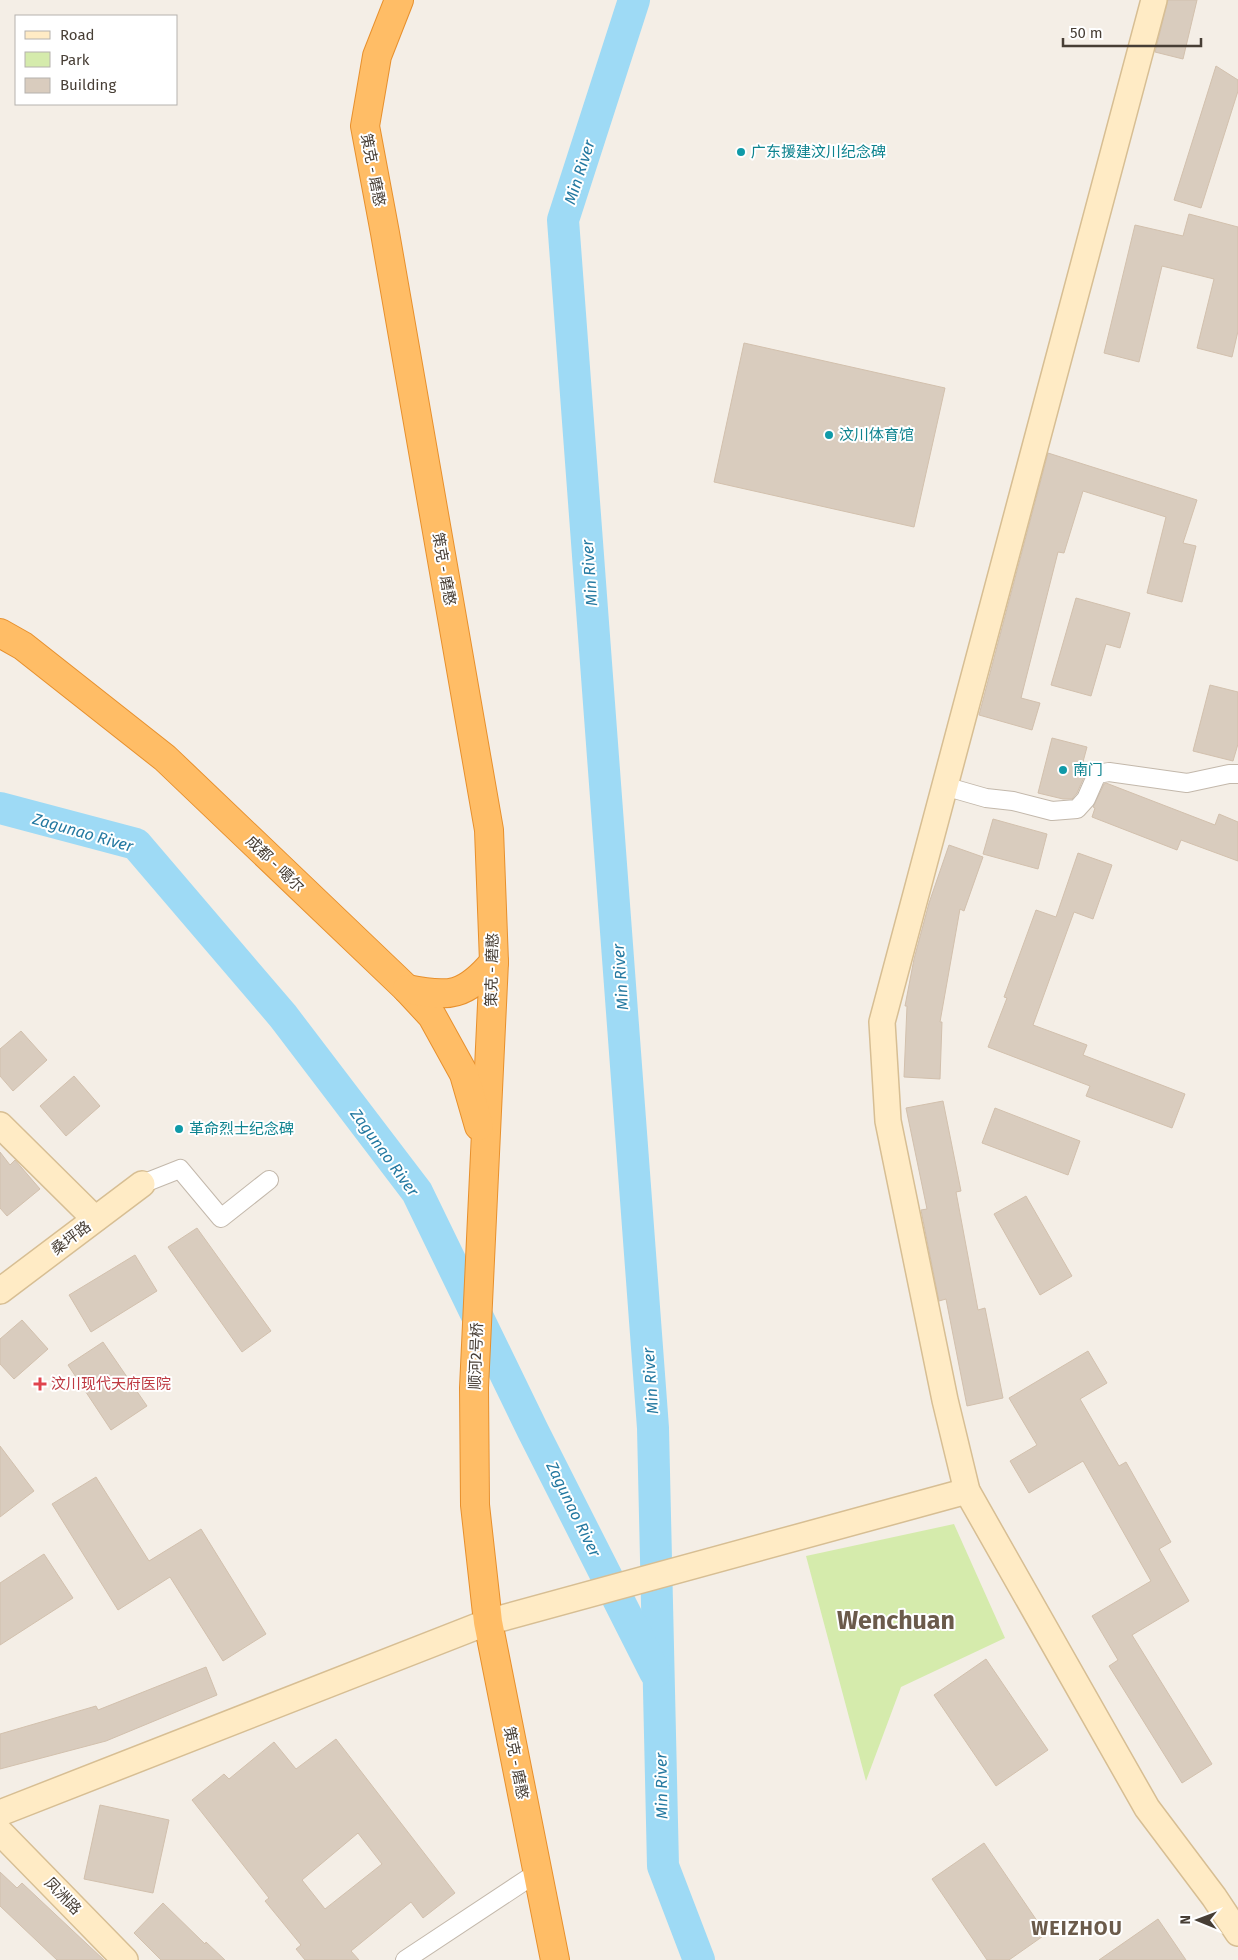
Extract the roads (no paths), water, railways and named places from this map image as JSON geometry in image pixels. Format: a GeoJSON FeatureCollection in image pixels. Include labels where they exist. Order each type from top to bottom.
{"type":"FeatureCollection","features":[{"type":"Feature","properties":{"kind":"highway","name":"策克 - 磨憨"},"geometry":{"type":"LineString","coordinates":[[399,0],[377,56],[365,126],[389,253],[489,830],[494,962],[485,1146]]}},
{"type":"Feature","properties":{"kind":"highway","name":"成都 - 噶尔"},"geometry":{"type":"LineString","coordinates":[[0,633],[23,646],[165,758],[432,1016],[464,1074],[485,1146]]}},
{"type":"Feature","properties":{"kind":"highway"},"geometry":{"type":"LineString","coordinates":[[414,997],[444,994],[464,989],[478,980],[494,962]]}},
{"type":"Feature","properties":{"kind":"highway","name":"顺河2号桥"},"geometry":{"type":"LineString","coordinates":[[482,1566],[475,1505],[474,1388],[485,1146]]}},
{"type":"Feature","properties":{"kind":"highway","name":"策克 - 磨憨"},"geometry":{"type":"LineString","coordinates":[[482,1566],[488,1622],[555,1960]]}},
{"type":"Feature","properties":{"kind":"street"},"geometry":{"type":"LineString","coordinates":[[1154,0],[882,1022],[888,1121],[945,1400],[967,1491],[1148,1808],[1214,1897],[1238,1933]]}},
{"type":"Feature","properties":{"kind":"street"},"geometry":{"type":"LineString","coordinates":[[944,786],[986,798],[1014,801],[1052,811],[1077,809],[1086,799],[1097,774],[1109,772],[1187,783],[1229,774],[1238,774]]}},
{"type":"Feature","properties":{"kind":"street"},"geometry":{"type":"LineString","coordinates":[[0,1125],[95,1220]]}},
{"type":"Feature","properties":{"kind":"street"},"geometry":{"type":"LineString","coordinates":[[142,1184],[180,1169],[221,1218],[269,1180]]}},
{"type":"Feature","properties":{"kind":"street","name":"桑坪路"},"geometry":{"type":"LineString","coordinates":[[0,1292],[142,1184]]}},
{"type":"Feature","properties":{"kind":"street"},"geometry":{"type":"LineString","coordinates":[[0,1813],[488,1622],[967,1491]]}},
{"type":"Feature","properties":{"kind":"street","name":"凤洲路"},"geometry":{"type":"LineString","coordinates":[[0,1832],[125,1960]]}},
{"type":"Feature","properties":{"kind":"street"},"geometry":{"type":"LineString","coordinates":[[406,1960],[538,1872]]}},
{"type":"Feature","properties":{"kind":"waterway","name":"Min River"},"geometry":{"type":"LineString","coordinates":[[634,0],[563,220],[653,1428],[663,1866],[699,1960]]}},
{"type":"Feature","properties":{"kind":"waterway","name":"Zagunao River"},"geometry":{"type":"LineString","coordinates":[[0,808],[136,844],[283,1016],[417,1192],[533,1431],[655,1672]]}},
{"type":"Feature","properties":{"kind":"place","name":"广东援建汶川纪念碑"},"geometry":{"type":"Point","coordinates":[741,152]}},
{"type":"Feature","properties":{"kind":"place","name":"汶川体育馆"},"geometry":{"type":"Point","coordinates":[829,435]}},
{"type":"Feature","properties":{"kind":"place","name":"南门"},"geometry":{"type":"Point","coordinates":[1063,770]}},
{"type":"Feature","properties":{"kind":"place","name":"革命烈士纪念碑"},"geometry":{"type":"Point","coordinates":[179,1129]}},
{"type":"Feature","properties":{"kind":"place","name":"汶川现代天府医院"},"geometry":{"type":"Point","coordinates":[40,1384]}},
{"type":"Feature","properties":{"kind":"district","name":"Wenchuan"},"geometry":{"type":"Point","coordinates":[896,1620]}},
{"type":"Feature","properties":{"kind":"district","name":"WEIZHOU"},"geometry":{"type":"Point","coordinates":[1077,1928]}}]}
